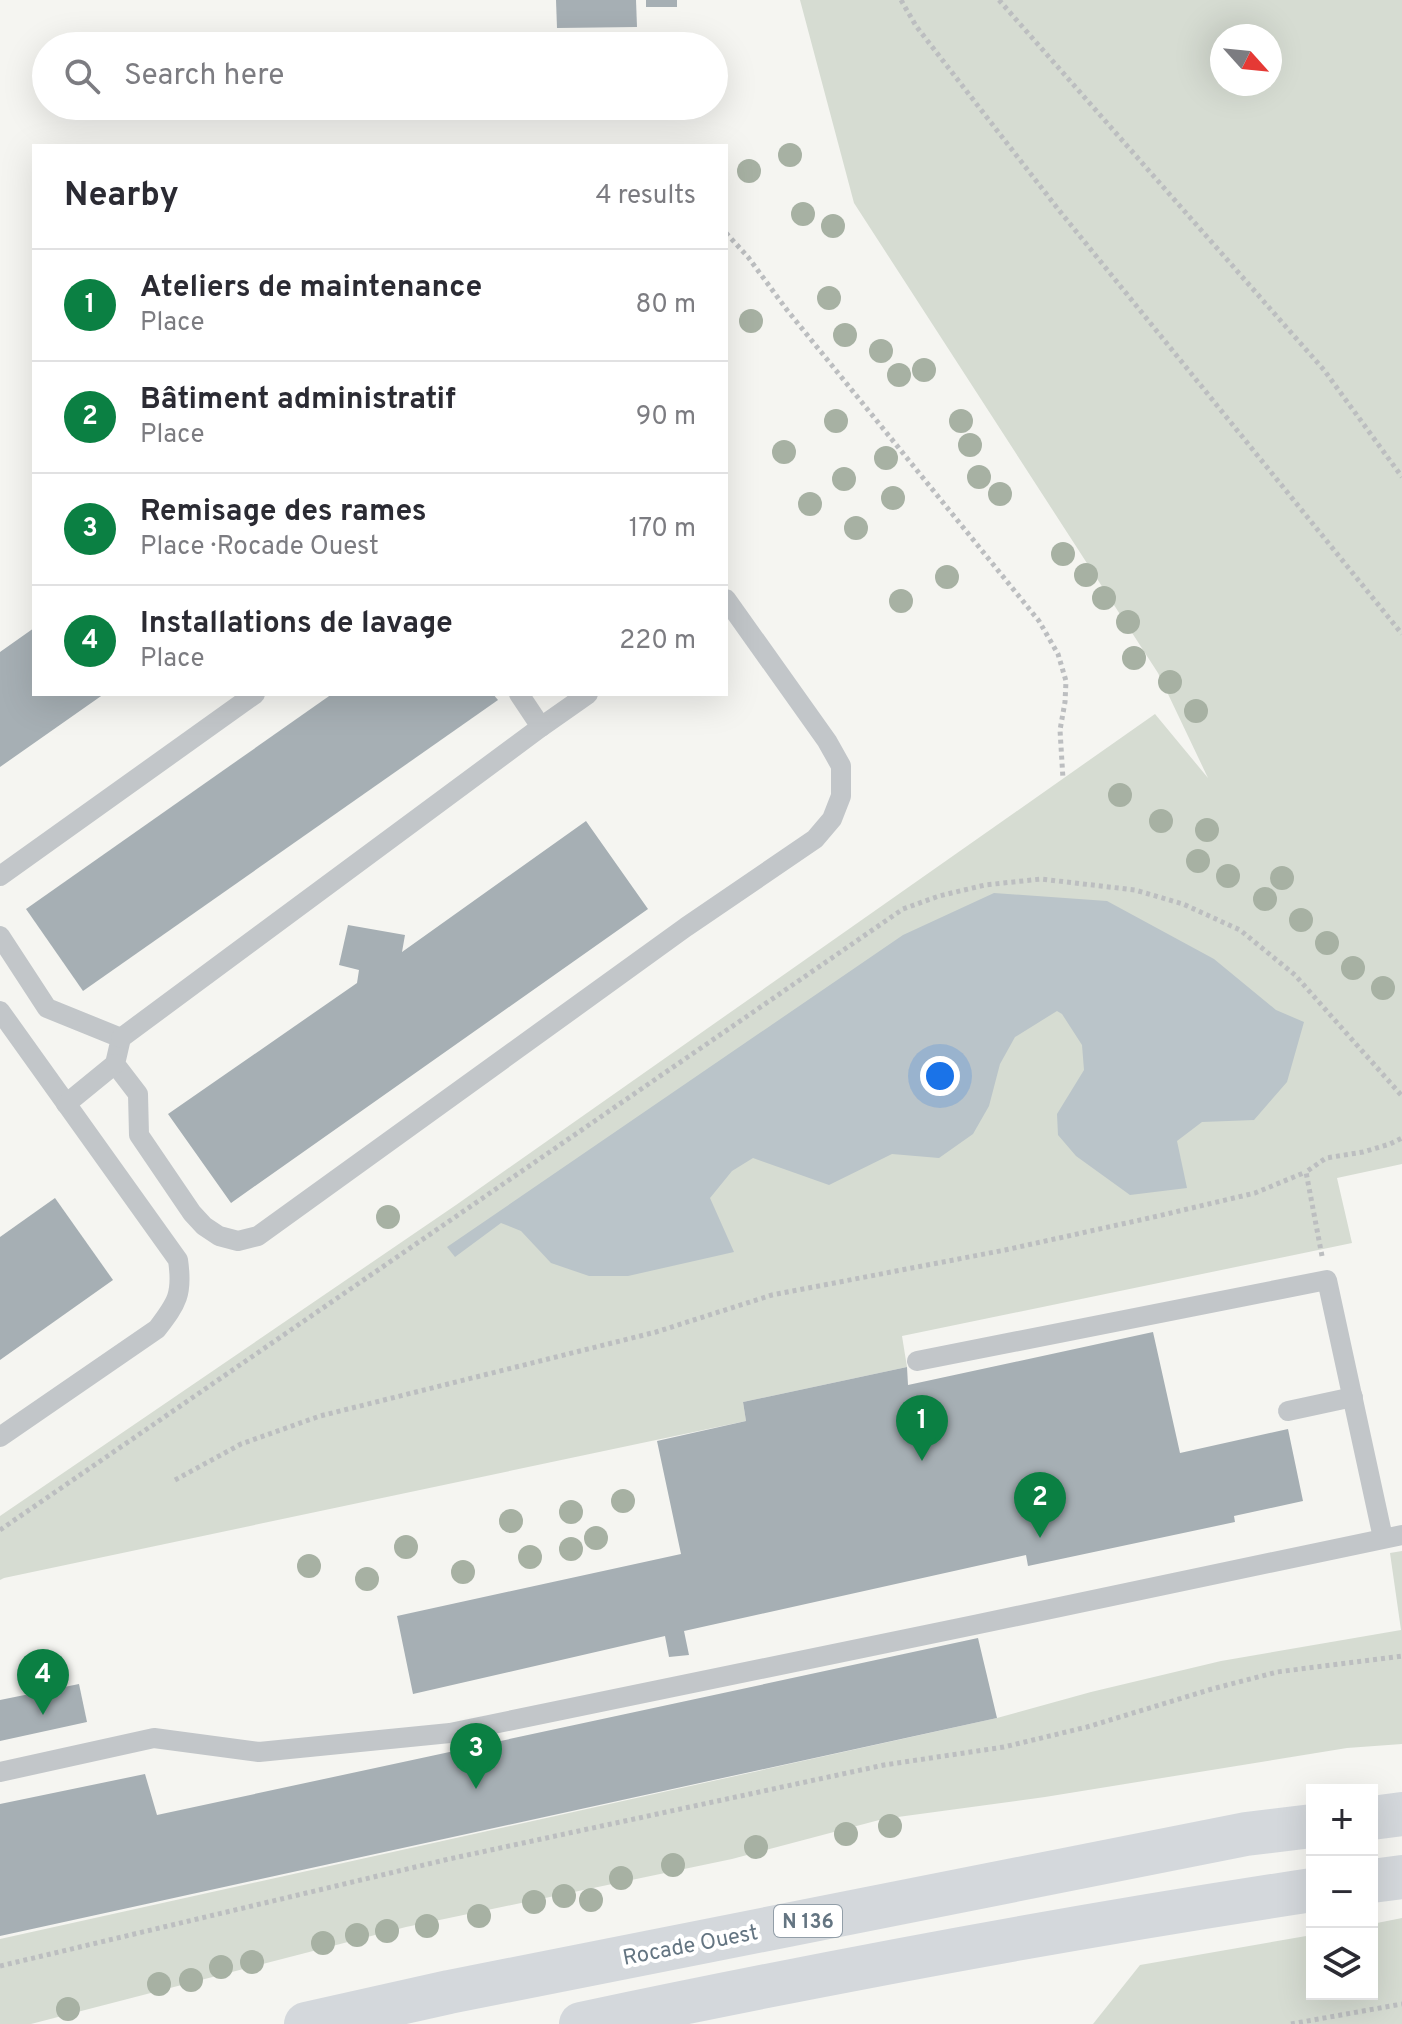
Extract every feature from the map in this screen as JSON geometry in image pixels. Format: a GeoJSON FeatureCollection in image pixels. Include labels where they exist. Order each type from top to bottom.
{"type":"FeatureCollection","features":[{"type":"Feature","properties":{"kind":"highway"},"geometry":{"type":"LineString","coordinates":[[1378,1817],[1402,1814]]}},
{"type":"Feature","properties":{"kind":"highway","name":"Rocade Ouest"},"geometry":{"type":"LineString","coordinates":[[306,2024],[449,1992],[1246,1834],[1306,1827]]}},
{"type":"Feature","properties":{"kind":"highway"},"geometry":{"type":"LineString","coordinates":[[1378,1880],[1402,1877]]}},
{"type":"Feature","properties":{"kind":"highway"},"geometry":{"type":"LineString","coordinates":[[581,2024],[998,1942],[1306,1891]]}},
{"type":"Feature","properties":{"kind":"lane"},"geometry":{"type":"LineString","coordinates":[[115,1064],[138,1094],[139,1135],[192,1213],[219,1236],[238,1241],[258,1236],[686,927],[815,839],[832,819],[841,796],[841,766],[827,741],[728,602]]}},
{"type":"Feature","properties":{"kind":"lane"},"geometry":{"type":"LineString","coordinates":[[0,876],[252,696]]}},
{"type":"Feature","properties":{"kind":"lane"},"geometry":{"type":"LineString","coordinates":[[520,696],[541,727]]}},
{"type":"Feature","properties":{"kind":"lane"},"geometry":{"type":"LineString","coordinates":[[66,1104],[115,1064],[121,1038],[585,696]]}},
{"type":"Feature","properties":{"kind":"lane"},"geometry":{"type":"LineString","coordinates":[[0,936],[47,1008],[121,1038]]}},
{"type":"Feature","properties":{"kind":"lane"},"geometry":{"type":"LineString","coordinates":[[0,1011],[178,1260],[181,1280],[175,1306],[157,1329],[0,1437]]}},
{"type":"Feature","properties":{"kind":"lane"},"geometry":{"type":"LineString","coordinates":[[0,1772],[154,1738],[259,1752],[450,1733],[1393,1536],[1353,1397],[1327,1280],[917,1361]]}},
{"type":"Feature","properties":{"kind":"lane"},"geometry":{"type":"LineString","coordinates":[[1288,1411],[1353,1397]]}},
{"type":"Feature","properties":{"kind":"path"},"geometry":{"type":"LineString","coordinates":[[901,0],[916,26],[1058,209],[1402,634]]}},
{"type":"Feature","properties":{"kind":"path"},"geometry":{"type":"LineString","coordinates":[[999,0],[1324,370],[1402,477]]}},
{"type":"Feature","properties":{"kind":"path"},"geometry":{"type":"LineString","coordinates":[[728,235],[1039,621],[1058,654],[1066,681],[1060,730],[1063,779]]}},
{"type":"Feature","properties":{"kind":"path"},"geometry":{"type":"LineString","coordinates":[[0,1530],[903,909],[939,896],[985,885],[1041,879],[1135,890],[1183,904],[1240,930],[1295,975],[1402,1096]]}},
{"type":"Feature","properties":{"kind":"path"},"geometry":{"type":"LineString","coordinates":[[175,1480],[241,1444],[320,1416],[656,1332],[772,1295],[1005,1250],[1255,1193],[1306,1172],[1326,1158],[1363,1152],[1402,1138]]}},
{"type":"Feature","properties":{"kind":"path"},"geometry":{"type":"LineString","coordinates":[[1306,1172],[1327,1280]]}},
{"type":"Feature","properties":{"kind":"path"},"geometry":{"type":"LineString","coordinates":[[0,1966],[465,1855],[884,1765],[1004,1747],[1087,1727],[1277,1672],[1402,1656]]}},
{"type":"Feature","properties":{"kind":"path"},"geometry":{"type":"LineString","coordinates":[[1291,2024],[1402,2004]]}},
{"type":"Feature","properties":{"kind":"shaded area"},"geometry":{"type":"Polygon","coordinates":[[[800,0],[1402,0],[1402,1164],[1337,1178],[1352,1243],[902,1336],[907,1367],[743,1402],[746,1421],[0,1580],[0,1516],[456,1205],[1155,714],[1208,778],[1158,673],[854,203],[800,0]]]}},
{"type":"Feature","properties":{"kind":"shaded area"},"geometry":{"type":"Polygon","coordinates":[[[994,893],[1107,901],[1214,959],[1276,1010],[1304,1022],[1287,1082],[1254,1120],[1202,1122],[1177,1141],[1187,1188],[1130,1195],[1076,1156],[1058,1135],[1057,1114],[1084,1070],[1082,1045],[1057,1011],[1015,1037],[1000,1064],[989,1106],[973,1134],[939,1158],[892,1154],[829,1185],[753,1158],[732,1171],[710,1198],[734,1252],[628,1276],[589,1276],[551,1263],[521,1231],[501,1223],[455,1257],[447,1247],[903,935],[994,893]]]}},
{"type":"Feature","properties":{"kind":"shaded area"},"geometry":{"type":"Polygon","coordinates":[[[1402,1551],[1402,1744],[1347,1748],[1045,1797],[883,1819],[732,1859],[406,1927],[31,2024],[0,2024],[0,1939],[997,1718],[1221,1661],[1401,1630],[1390,1553],[1402,1551]]]}},
{"type":"Feature","properties":{"kind":"shaded area"},"geometry":{"type":"Polygon","coordinates":[[[1402,1918],[1402,2024],[1093,2024],[1140,1965],[1306,1936],[1306,2000],[1378,2000],[1378,1923],[1402,1918]]]}},
{"type":"Feature","properties":{"kind":"building"},"geometry":{"type":"Polygon","coordinates":[[[556,0],[636,0],[637,27],[557,28],[556,0]]]}},
{"type":"Feature","properties":{"kind":"building"},"geometry":{"type":"Polygon","coordinates":[[[646,0],[677,0],[677,7],[646,7],[646,0]]]}},
{"type":"Feature","properties":{"kind":"building"},"geometry":{"type":"Polygon","coordinates":[[[32,629],[32,696],[101,696],[0,767],[0,652],[32,629]]]}},
{"type":"Feature","properties":{"kind":"building"},"geometry":{"type":"Polygon","coordinates":[[[329,696],[495,696],[498,700],[83,991],[26,909],[329,696]]]}},
{"type":"Feature","properties":{"kind":"building"},"geometry":{"type":"Polygon","coordinates":[[[586,821],[648,909],[231,1203],[168,1114],[357,983],[359,970],[339,965],[348,925],[405,935],[402,952],[586,821]]]}},
{"type":"Feature","properties":{"kind":"building"},"geometry":{"type":"Polygon","coordinates":[[[55,1198],[113,1280],[0,1360],[0,1237],[55,1198]]]}},
{"type":"Feature","properties":{"kind":"building"},"geometry":{"type":"Polygon","coordinates":[[[1153,1332],[1180,1453],[1288,1429],[1303,1501],[1234,1516],[1235,1522],[1028,1566],[1026,1555],[684,1631],[689,1655],[669,1657],[665,1636],[413,1694],[397,1616],[681,1554],[657,1441],[746,1421],[743,1402],[907,1367],[908,1385],[1153,1332]]]}},
{"type":"Feature","properties":{"kind":"building"},"geometry":{"type":"Polygon","coordinates":[[[978,1638],[997,1718],[0,1936],[0,1804],[145,1774],[157,1815],[978,1638]]]}},
{"type":"Feature","properties":{"kind":"building"},"geometry":{"type":"Polygon","coordinates":[[[79,1684],[87,1722],[0,1741],[0,1700],[79,1684]]]}},
{"type":"Feature","properties":{"kind":"place","name":"Ateliers de maintenance"},"geometry":{"type":"Point","coordinates":[922,1461]}},
{"type":"Feature","properties":{"kind":"place","name":"Bâtiment administratif"},"geometry":{"type":"Point","coordinates":[1040,1538]}},
{"type":"Feature","properties":{"kind":"place","name":"Installations de lavage"},"geometry":{"type":"Point","coordinates":[43,1715]}},
{"type":"Feature","properties":{"kind":"place","name":"Remisage des rames"},"geometry":{"type":"Point","coordinates":[476,1789]}}]}
